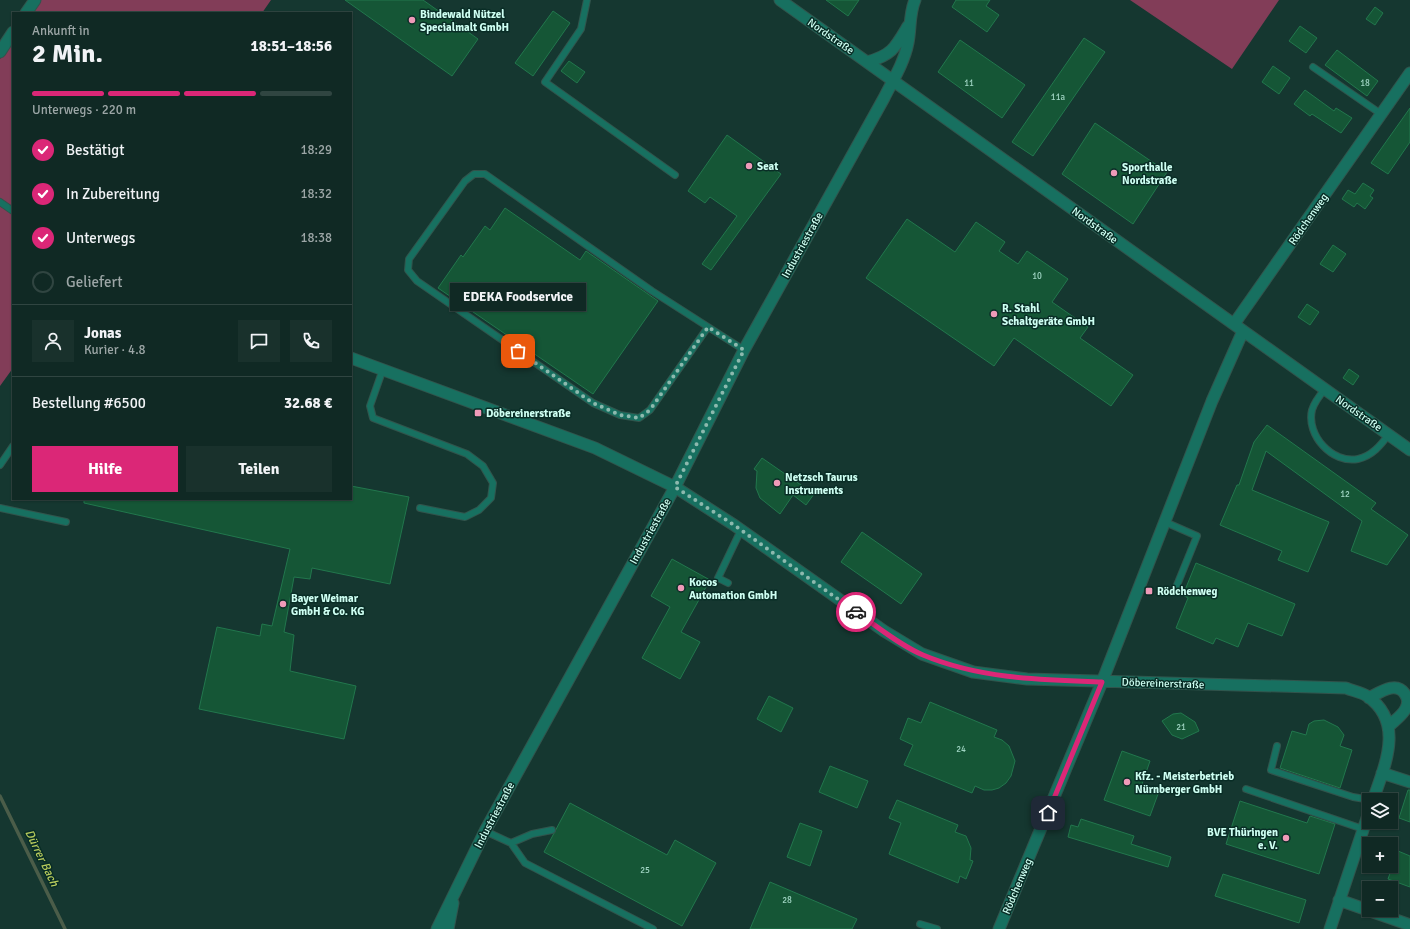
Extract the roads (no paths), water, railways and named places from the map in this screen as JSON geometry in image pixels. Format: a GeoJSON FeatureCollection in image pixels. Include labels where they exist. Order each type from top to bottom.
{"type":"FeatureCollection","features":[{"type":"Feature","properties":{"kind":"street"},"geometry":{"type":"LineString","coordinates":[[27,12],[35,0]]}},
{"type":"Feature","properties":{"kind":"street","name":"Nordstraße"},"geometry":{"type":"LineString","coordinates":[[780,0],[1410,450]]}},
{"type":"Feature","properties":{"kind":"street","name":"Industriestraße"},"geometry":{"type":"LineString","coordinates":[[437,929],[485,831],[675,487],[744,350],[902,63],[908,43],[909,24],[915,0]]}},
{"type":"Feature","properties":{"kind":"street","name":"Industriestraße"},"geometry":{"type":"LineString","coordinates":[[867,62],[884,57],[897,46],[909,24]]}},
{"type":"Feature","properties":{"kind":"street"},"geometry":{"type":"LineString","coordinates":[[0,52],[12,34]]}},
{"type":"Feature","properties":{"kind":"street","name":"Rödchenweg"},"geometry":{"type":"LineString","coordinates":[[1234,324],[1410,73]]}},
{"type":"Feature","properties":{"kind":"street","name":"Rödchenweg"},"geometry":{"type":"LineString","coordinates":[[999,929],[1102,682],[1212,401],[1243,331]]}},
{"type":"Feature","properties":{"kind":"street","name":"Döbereinerstraße"},"geometry":{"type":"LineString","coordinates":[[352,358],[595,448],[675,487],[741,530],[844,604],[922,654],[973,672],[1027,679],[1346,688],[1369,698],[1383,711],[1389,726],[1389,744],[1382,773],[1375,793]]}},
{"type":"Feature","properties":{"kind":"street"},"geometry":{"type":"LineString","coordinates":[[1369,698],[1389,688],[1398,688],[1405,694],[1409,706],[1389,726]]}},
{"type":"Feature","properties":{"kind":"street"},"geometry":{"type":"LineString","coordinates":[[1382,773],[1410,782]]}},
{"type":"Feature","properties":{"kind":"street"},"geometry":{"type":"LineString","coordinates":[[1330,929],[1363,829]]}},
{"type":"Feature","properties":{"kind":"street"},"geometry":{"type":"LineString","coordinates":[[448,929],[454,893]]}},
{"type":"Feature","properties":{"kind":"street"},"geometry":{"type":"LineString","coordinates":[[1339,900],[1410,924]]}},
{"type":"Feature","properties":{"kind":"lane"},"geometry":{"type":"LineString","coordinates":[[587,0],[580,29],[545,82],[675,175]]}},
{"type":"Feature","properties":{"kind":"lane"},"geometry":{"type":"LineString","coordinates":[[1313,67],[1381,114]]}},
{"type":"Feature","properties":{"kind":"lane"},"geometry":{"type":"LineString","coordinates":[[708,327],[650,410],[639,418],[620,415],[593,403],[417,281],[408,270],[409,260],[465,181],[474,174],[485,174],[652,291],[744,350]]}},
{"type":"Feature","properties":{"kind":"lane"},"geometry":{"type":"LineString","coordinates":[[0,202],[12,210]]}},
{"type":"Feature","properties":{"kind":"lane"},"geometry":{"type":"LineString","coordinates":[[383,369],[370,406],[373,418],[467,454],[483,466],[493,483],[491,498],[479,510],[465,517],[420,508]]}},
{"type":"Feature","properties":{"kind":"lane"},"geometry":{"type":"LineString","coordinates":[[1325,389],[1312,410],[1311,421],[1316,436],[1326,450],[1344,458],[1359,459],[1373,452],[1388,434]]}},
{"type":"Feature","properties":{"kind":"lane"},"geometry":{"type":"LineString","coordinates":[[0,465],[12,447]]}},
{"type":"Feature","properties":{"kind":"lane"},"geometry":{"type":"LineString","coordinates":[[0,508],[66,522]]}},
{"type":"Feature","properties":{"kind":"lane"},"geometry":{"type":"LineString","coordinates":[[1165,522],[1197,536],[1175,590]]}},
{"type":"Feature","properties":{"kind":"lane"},"geometry":{"type":"LineString","coordinates":[[728,583],[718,578],[741,530]]}},
{"type":"Feature","properties":{"kind":"lane"},"geometry":{"type":"LineString","coordinates":[[1277,746],[1271,770],[1353,797],[1362,798]]}},
{"type":"Feature","properties":{"kind":"lane"},"geometry":{"type":"LineString","coordinates":[[1246,789],[1362,829]]}},
{"type":"Feature","properties":{"kind":"lane"},"geometry":{"type":"LineString","coordinates":[[511,843],[532,834],[552,830]]}},
{"type":"Feature","properties":{"kind":"lane"},"geometry":{"type":"LineString","coordinates":[[485,831],[511,843],[525,863],[653,929]]}},
{"type":"Feature","properties":{"kind":"lane"},"geometry":{"type":"LineString","coordinates":[[920,924],[937,929]]}},
{"type":"Feature","properties":{"kind":"waterway","name":"Dürrer Bach"},"geometry":{"type":"LineString","coordinates":[[0,796],[65,929]]}},
{"type":"Feature","properties":{"kind":"place","name":"Bindewald Nützel Specialmalt GmbH"},"geometry":{"type":"Point","coordinates":[412,20]}},
{"type":"Feature","properties":{"kind":"place","name":"Seat"},"geometry":{"type":"Point","coordinates":[749,166]}},
{"type":"Feature","properties":{"kind":"place","name":"Sporthalle Nordstraße"},"geometry":{"type":"Point","coordinates":[1114,173]}},
{"type":"Feature","properties":{"kind":"place","name":"R. Stahl Schaltgeräte GmbH"},"geometry":{"type":"Point","coordinates":[994,314]}},
{"type":"Feature","properties":{"kind":"place","name":"EDEKA Foodservice"},"geometry":{"type":"Point","coordinates":[518,351]}},
{"type":"Feature","properties":{"kind":"place","name":"Döbereinerstraße"},"geometry":{"type":"Point","coordinates":[478,413]}},
{"type":"Feature","properties":{"kind":"place","name":"Netzsch Taurus Instruments"},"geometry":{"type":"Point","coordinates":[777,483]}},
{"type":"Feature","properties":{"kind":"place","name":"Kocos Automation GmbH"},"geometry":{"type":"Point","coordinates":[681,588]}},
{"type":"Feature","properties":{"kind":"place","name":"Rödchenweg"},"geometry":{"type":"Point","coordinates":[1149,591]}},
{"type":"Feature","properties":{"kind":"place","name":"Bayer Weimar GmbH & Co. KG"},"geometry":{"type":"Point","coordinates":[283,604]}},
{"type":"Feature","properties":{"kind":"place","name":"Kfz. - Meisterbetrieb Nürnberger GmbH"},"geometry":{"type":"Point","coordinates":[1127,782]}},
{"type":"Feature","properties":{"kind":"place","name":"BVE Thüringen e. V."},"geometry":{"type":"Point","coordinates":[1286,838]}}]}
